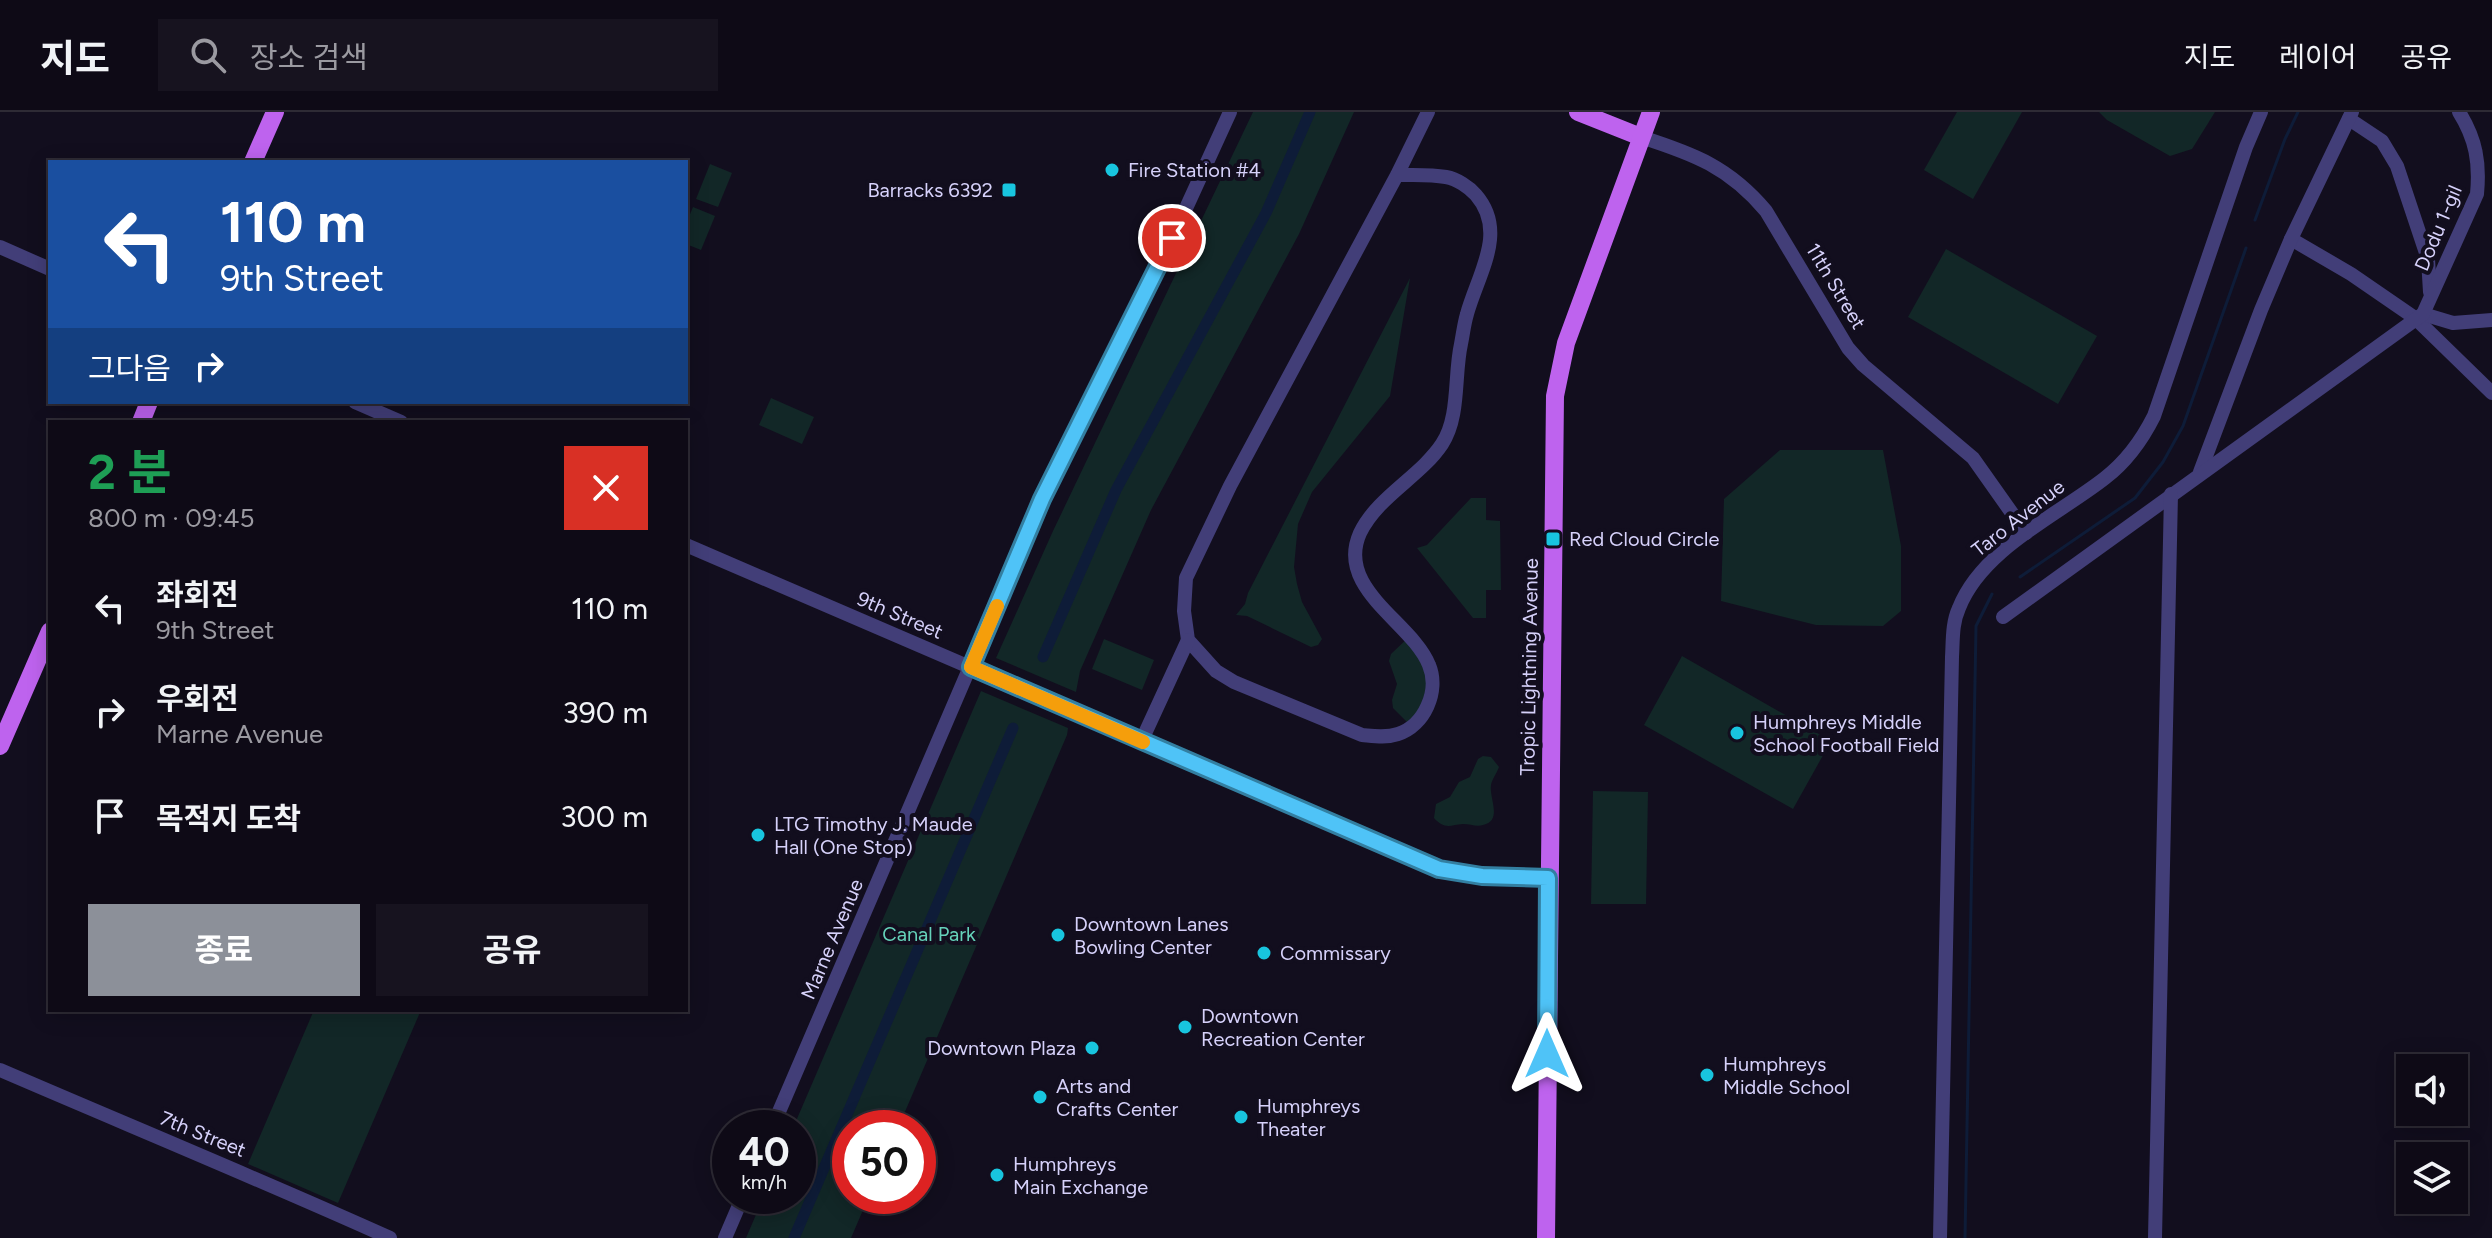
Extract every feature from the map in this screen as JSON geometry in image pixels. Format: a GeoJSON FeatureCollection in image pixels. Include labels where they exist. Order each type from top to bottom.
{"type":"FeatureCollection","features":[{"type":"Feature","properties":{"kind":"main road"},"geometry":{"type":"LineString","coordinates":[[254,160],[275,112]]}},
{"type":"Feature","properties":{"kind":"main road","name":"11th Street"},"geometry":{"type":"LineString","coordinates":[[1578,112],[1641,137]]}},
{"type":"Feature","properties":{"kind":"main road","name":"Tropic Lightning Avenue"},"geometry":{"type":"LineString","coordinates":[[1546,1238],[1555,396],[1566,343],[1651,112]]}},
{"type":"Feature","properties":{"kind":"main road"},"geometry":{"type":"LineString","coordinates":[[0,746],[48,636]]}},
{"type":"Feature","properties":{"kind":"street","name":"Marne Avenue"},"geometry":{"type":"LineString","coordinates":[[780,1110],[1042,499],[1182,217],[1230,112]]}},
{"type":"Feature","properties":{"kind":"street"},"geometry":{"type":"LineString","coordinates":[[1141,742],[1188,640],[1184,611],[1186,578],[1230,486],[1428,112]]}},
{"type":"Feature","properties":{"kind":"street","name":"Taro Avenue"},"geometry":{"type":"LineString","coordinates":[[1940,1238],[1953,629],[1958,609],[1979,574],[2026,533],[2106,478],[2141,442],[2154,416],[2246,147],[2261,112]]}},
{"type":"Feature","properties":{"kind":"street","name":"Dodu 1-gil"},"geometry":{"type":"LineString","coordinates":[[2419,316],[2477,194],[2479,173],[2476,148],[2459,112]]}},
{"type":"Feature","properties":{"kind":"street"},"geometry":{"type":"LineString","coordinates":[[2199,474],[2261,310],[2350,116],[2382,141],[2397,166],[2428,259],[2430,296]]}},
{"type":"Feature","properties":{"kind":"street","name":"11th Street"},"geometry":{"type":"LineString","coordinates":[[1641,137],[1710,162],[1752,194],[1766,211],[1848,348],[1863,365],[1973,458],[2026,533]]}},
{"type":"Feature","properties":{"kind":"street"},"geometry":{"type":"LineString","coordinates":[[1188,640],[1216,671],[1234,682],[1362,735],[1382,737],[1398,734],[1422,717],[1433,678],[1430,666],[1367,590],[1356,552],[1359,535],[1370,516],[1441,446],[1449,430],[1467,314],[1492,237],[1485,205],[1469,187],[1448,177],[1397,175]]}},
{"type":"Feature","properties":{"kind":"street"},"geometry":{"type":"LineString","coordinates":[[2291,239],[2419,316],[2492,393]]}},
{"type":"Feature","properties":{"kind":"street"},"geometry":{"type":"LineString","coordinates":[[0,247],[48,268]]}},
{"type":"Feature","properties":{"kind":"street"},"geometry":{"type":"LineString","coordinates":[[2003,617],[2419,316],[2453,323],[2492,320]]}},
{"type":"Feature","properties":{"kind":"street"},"geometry":{"type":"LineString","coordinates":[[360,404],[396,420]]}},
{"type":"Feature","properties":{"kind":"street"},"geometry":{"type":"LineString","coordinates":[[2217,426],[2225,440],[2235,448]]}},
{"type":"Feature","properties":{"kind":"street"},"geometry":{"type":"LineString","coordinates":[[2155,1238],[2171,494]]}},
{"type":"Feature","properties":{"kind":"street","name":"9th Street"},"geometry":{"type":"LineString","coordinates":[[688,546],[1439,869],[1482,876],[1548,878]]}},
{"type":"Feature","properties":{"kind":"street","name":"7th Street"},"geometry":{"type":"LineString","coordinates":[[0,1070],[249,1174],[390,1238]]}},
{"type":"Feature","properties":{"kind":"street"},"geometry":{"type":"LineString","coordinates":[[725,1238],[735,1214]]}},
{"type":"Feature","properties":{"kind":"green space"},"geometry":{"type":"Polygon","coordinates":[[[1253,112],[1354,112],[1299,234],[1151,510],[1080,671],[1076,692],[996,658],[1053,531],[1253,112]]]}},
{"type":"Feature","properties":{"kind":"green space"},"geometry":{"type":"Polygon","coordinates":[[[1957,112],[2022,112],[1973,199],[1924,170],[1957,112]]]}},
{"type":"Feature","properties":{"kind":"green space"},"geometry":{"type":"Polygon","coordinates":[[[2099,112],[2215,112],[2192,149],[2170,156],[2107,120],[2099,112]]]}},
{"type":"Feature","properties":{"kind":"green space"},"geometry":{"type":"Polygon","coordinates":[[[710,164],[732,173],[718,207],[696,199],[710,164]]]}},
{"type":"Feature","properties":{"kind":"green space"},"geometry":{"type":"Polygon","coordinates":[[[693,207],[715,216],[701,250],[688,245],[688,219],[693,207]]]}},
{"type":"Feature","properties":{"kind":"green space"},"geometry":{"type":"Polygon","coordinates":[[[1946,249],[2097,336],[2058,404],[1908,317],[1946,249]]]}},
{"type":"Feature","properties":{"kind":"green space"},"geometry":{"type":"Polygon","coordinates":[[[1410,278],[1390,396],[1312,492],[1298,524],[1294,567],[1297,584],[1302,602],[1322,639],[1318,645],[1311,647],[1247,616],[1236,615],[1245,604],[1410,278]]]}},
{"type":"Feature","properties":{"kind":"green space"},"geometry":{"type":"Polygon","coordinates":[[[771,398],[814,417],[802,444],[759,425],[771,398]]]}},
{"type":"Feature","properties":{"kind":"green space"},"geometry":{"type":"Polygon","coordinates":[[[1780,450],[1883,450],[1901,546],[1901,611],[1883,626],[1816,625],[1721,601],[1724,499],[1780,450]]]}},
{"type":"Feature","properties":{"kind":"green space"},"geometry":{"type":"Polygon","coordinates":[[[1471,498],[1486,498],[1486,520],[1500,521],[1501,590],[1486,590],[1486,618],[1473,618],[1417,548],[1427,545],[1471,498]]]}},
{"type":"Feature","properties":{"kind":"green space"},"geometry":{"type":"Polygon","coordinates":[[[1409,637],[1433,678],[1412,727],[1393,708],[1397,684],[1389,661],[1391,654],[1409,637]]]}},
{"type":"Feature","properties":{"kind":"green space"},"geometry":{"type":"Polygon","coordinates":[[[1104,639],[1154,660],[1142,690],[1092,669],[1104,639]]]}},
{"type":"Feature","properties":{"kind":"green space","name":"Humphreys Middle School Football Field"},"geometry":{"type":"Polygon","coordinates":[[[1682,656],[1831,741],[1793,809],[1644,725],[1682,656]]]}},
{"type":"Feature","properties":{"kind":"green space","name":"Canal Park"},"geometry":{"type":"Polygon","coordinates":[[[981,691],[1068,728],[906,1110],[832,1110],[832,1214],[861,1214],[851,1238],[746,1238],[756,1214],[816,1214],[816,1110],[801,1110],[981,691]]]}},
{"type":"Feature","properties":{"kind":"green space"},"geometry":{"type":"Polygon","coordinates":[[[1491,757],[1499,767],[1491,785],[1492,819],[1481,826],[1441,824],[1434,818],[1436,804],[1450,797],[1459,782],[1470,777],[1478,759],[1491,757]]]}},
{"type":"Feature","properties":{"kind":"green space"},"geometry":{"type":"Polygon","coordinates":[[[1593,791],[1648,792],[1646,904],[1591,904],[1593,791]]]}},
{"type":"Feature","properties":{"kind":"green space"},"geometry":{"type":"Polygon","coordinates":[[[313,1012],[420,1012],[338,1203],[248,1164],[313,1012]]]}},
{"type":"Feature","properties":{"kind":"waterway"},"geometry":{"type":"LineString","coordinates":[[1043,657],[1116,490],[1266,213],[1310,112]]}},
{"type":"Feature","properties":{"kind":"waterway"},"geometry":{"type":"LineString","coordinates":[[2255,220],[2298,112]]}},
{"type":"Feature","properties":{"kind":"waterway"},"geometry":{"type":"LineString","coordinates":[[2020,577],[2135,498],[2163,462],[2183,426],[2246,248]]}},
{"type":"Feature","properties":{"kind":"waterway"},"geometry":{"type":"LineString","coordinates":[[1965,1238],[1976,626],[1992,594]]}},
{"type":"Feature","properties":{"kind":"waterway"},"geometry":{"type":"LineString","coordinates":[[794,1238],[1013,728]]}},
{"type":"Feature","properties":{"kind":"slow traffic"},"geometry":{"type":"LineString","coordinates":[[997,606],[971,667],[1143,742]]}},
{"type":"Feature","properties":{"kind":"place","name":"Fire Station #4"},"geometry":{"type":"Point","coordinates":[1112,170]}},
{"type":"Feature","properties":{"kind":"place","name":"Barracks 6392"},"geometry":{"type":"Point","coordinates":[1009,190]}},
{"type":"Feature","properties":{"kind":"place","name":"Red Cloud Circle"},"geometry":{"type":"Point","coordinates":[1553,539]}},
{"type":"Feature","properties":{"kind":"place","name":"Humphreys Middle School Football Field"},"geometry":{"type":"Point","coordinates":[1737,733]}},
{"type":"Feature","properties":{"kind":"place","name":"LTG Timothy J. Maude Hall (One Stop)"},"geometry":{"type":"Point","coordinates":[758,835]}},
{"type":"Feature","properties":{"kind":"place","name":"Downtown Lanes Bowling Center"},"geometry":{"type":"Point","coordinates":[1058,935]}},
{"type":"Feature","properties":{"kind":"place","name":"Commissary"},"geometry":{"type":"Point","coordinates":[1264,953]}},
{"type":"Feature","properties":{"kind":"place","name":"Downtown Recreation Center"},"geometry":{"type":"Point","coordinates":[1185,1027]}},
{"type":"Feature","properties":{"kind":"place","name":"Downtown Plaza"},"geometry":{"type":"Point","coordinates":[1092,1048]}},
{"type":"Feature","properties":{"kind":"place","name":"Humphreys Middle School"},"geometry":{"type":"Point","coordinates":[1707,1075]}},
{"type":"Feature","properties":{"kind":"place","name":"Arts and Crafts Center"},"geometry":{"type":"Point","coordinates":[1040,1097]}},
{"type":"Feature","properties":{"kind":"place","name":"Humphreys Theater"},"geometry":{"type":"Point","coordinates":[1241,1117]}},
{"type":"Feature","properties":{"kind":"place","name":"Humphreys Main Exchange"},"geometry":{"type":"Point","coordinates":[997,1175]}},
{"type":"Feature","properties":{"kind":"route"},"geometry":{"type":"LineString","coordinates":[[1172,238],[1042,499],[971,667],[1439,869],[1482,876],[1548,878],[1547,1054]]}}]}
